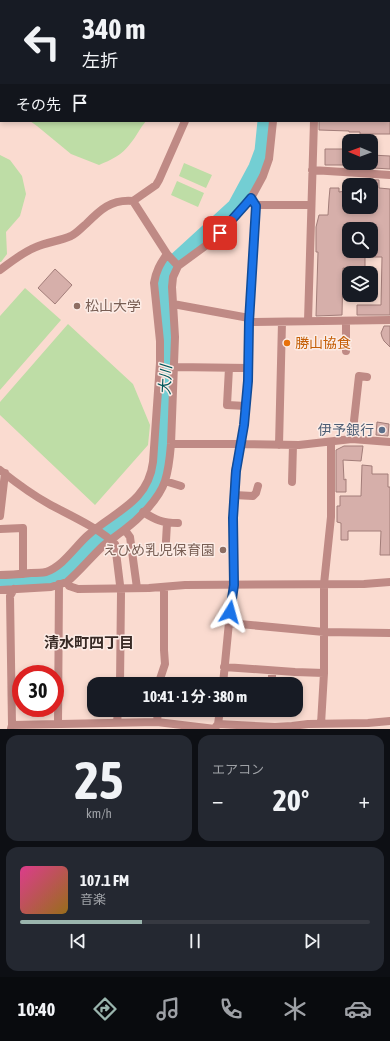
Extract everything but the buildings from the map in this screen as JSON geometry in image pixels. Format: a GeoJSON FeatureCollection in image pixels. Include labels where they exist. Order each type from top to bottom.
{"type":"FeatureCollection","features":[{"type":"Feature","properties":{"kind":"street"},"geometry":{"type":"LineString","coordinates":[[0,270],[34,247],[71,236],[78,232],[106,206],[125,200],[133,201],[156,185],[185,122]]}},
{"type":"Feature","properties":{"kind":"street"},"geometry":{"type":"LineString","coordinates":[[0,590],[51,587],[63,583],[77,573],[109,538],[125,530],[152,504],[159,494],[165,481],[171,444],[175,337],[173,276],[177,265],[208,244],[220,233],[251,198],[263,176],[269,159],[272,122]]}},
{"type":"Feature","properties":{"kind":"street"},"geometry":{"type":"LineString","coordinates":[[308,321],[314,122]]}},
{"type":"Feature","properties":{"kind":"street"},"geometry":{"type":"LineString","coordinates":[[312,170],[390,175]]}},
{"type":"Feature","properties":{"kind":"street"},"geometry":{"type":"LineString","coordinates":[[223,677],[234,585],[234,495],[236,471],[246,406],[249,368],[249,320],[256,206],[251,198]]}},
{"type":"Feature","properties":{"kind":"street"},"geometry":{"type":"LineString","coordinates":[[133,201],[168,256],[177,265]]}},
{"type":"Feature","properties":{"kind":"street"},"geometry":{"type":"LineString","coordinates":[[256,206],[311,205]]}},
{"type":"Feature","properties":{"kind":"street"},"geometry":{"type":"LineString","coordinates":[[0,575],[45,572],[58,566],[82,541],[134,500],[147,483],[152,472],[160,363],[160,341],[154,283],[160,264],[168,256]]}},
{"type":"Feature","properties":{"kind":"street"},"geometry":{"type":"LineString","coordinates":[[173,304],[249,320],[282,322],[390,320]]}},
{"type":"Feature","properties":{"kind":"street"},"geometry":{"type":"LineString","coordinates":[[346,321],[346,351]]}},
{"type":"Feature","properties":{"kind":"street"},"geometry":{"type":"LineString","coordinates":[[279,445],[282,322]]}},
{"type":"Feature","properties":{"kind":"street"},"geometry":{"type":"LineString","coordinates":[[174,367],[249,368]]}},
{"type":"Feature","properties":{"kind":"street"},"geometry":{"type":"LineString","coordinates":[[229,368],[227,404],[246,406]]}},
{"type":"Feature","properties":{"kind":"street"},"geometry":{"type":"LineString","coordinates":[[352,439],[359,376],[367,377]]}},
{"type":"Feature","properties":{"kind":"street"},"geometry":{"type":"LineString","coordinates":[[171,444],[293,445],[352,439],[390,442]]}},
{"type":"Feature","properties":{"kind":"street"},"geometry":{"type":"LineString","coordinates":[[321,724],[324,673],[324,584],[331,517],[331,442]]}},
{"type":"Feature","properties":{"kind":"street"},"geometry":{"type":"LineString","coordinates":[[292,482],[293,445]]}},
{"type":"Feature","properties":{"kind":"street"},"geometry":{"type":"LineString","coordinates":[[2,472],[28,491],[96,530],[109,538],[115,544],[120,589],[120,677]]}},
{"type":"Feature","properties":{"kind":"street"},"geometry":{"type":"LineString","coordinates":[[0,516],[2,472]]}},
{"type":"Feature","properties":{"kind":"street"},"geometry":{"type":"LineString","coordinates":[[165,481],[181,486]]}},
{"type":"Feature","properties":{"kind":"street"},"geometry":{"type":"LineString","coordinates":[[234,495],[253,496],[256,493],[258,486]]}},
{"type":"Feature","properties":{"kind":"street"},"geometry":{"type":"LineString","coordinates":[[143,512],[156,520],[167,523],[178,523]]}},
{"type":"Feature","properties":{"kind":"street"},"geometry":{"type":"LineString","coordinates":[[166,541],[167,523]]}},
{"type":"Feature","properties":{"kind":"street"},"geometry":{"type":"LineString","coordinates":[[0,529],[23,528],[23,574]]}},
{"type":"Feature","properties":{"kind":"street"},"geometry":{"type":"LineString","coordinates":[[125,530],[130,537],[137,588]]}},
{"type":"Feature","properties":{"kind":"street"},"geometry":{"type":"LineString","coordinates":[[63,583],[78,589],[120,589],[178,586],[364,584],[390,582]]}},
{"type":"Feature","properties":{"kind":"street"},"geometry":{"type":"LineString","coordinates":[[53,726],[63,583]]}},
{"type":"Feature","properties":{"kind":"street"},"geometry":{"type":"LineString","coordinates":[[161,677],[165,664],[164,587]]}},
{"type":"Feature","properties":{"kind":"street"},"geometry":{"type":"LineString","coordinates":[[14,589],[10,596],[12,727],[94,726],[117,723],[292,728],[308,724],[368,724],[390,721]]}},
{"type":"Feature","properties":{"kind":"street"},"geometry":{"type":"LineString","coordinates":[[229,623],[324,632],[390,633]]}},
{"type":"Feature","properties":{"kind":"street"},"geometry":{"type":"LineString","coordinates":[[224,667],[324,673]]}},
{"type":"Feature","properties":{"kind":"street"},"geometry":{"type":"LineString","coordinates":[[272,671],[272,677]]}},
{"type":"Feature","properties":{"kind":"street"},"geometry":{"type":"LineString","coordinates":[[117,717],[117,723]]}},
{"type":"Feature","properties":{"kind":"street"},"geometry":{"type":"LineString","coordinates":[[216,727],[218,717]]}},
{"type":"Feature","properties":{"kind":"green space"},"geometry":{"type":"Polygon","coordinates":[[[31,122],[145,122],[127,148],[112,159],[99,165],[71,154],[31,122]]]}},
{"type":"Feature","properties":{"kind":"green space"},"geometry":{"type":"Polygon","coordinates":[[[0,155],[10,160],[22,176],[26,194],[20,216],[6,232],[7,254],[1,262],[0,262],[0,155]]]}},
{"type":"Feature","properties":{"kind":"green space"},"geometry":{"type":"Polygon","coordinates":[[[184,163],[212,175],[206,188],[179,176],[184,163]]]}},
{"type":"Feature","properties":{"kind":"green space"},"geometry":{"type":"Polygon","coordinates":[[[177,181],[204,193],[198,207],[171,195],[177,181]]]}},
{"type":"Feature","properties":{"kind":"green space"},"geometry":{"type":"Polygon","coordinates":[[[25,288],[61,320],[0,390],[0,316],[25,288]]]}},
{"type":"Feature","properties":{"kind":"green space"},"geometry":{"type":"Polygon","coordinates":[[[68,324],[133,384],[150,425],[148,445],[95,505],[0,415],[0,402],[68,324]]]}},
{"type":"Feature","properties":{"kind":"waterway","name":"大川"},"geometry":{"type":"LineString","coordinates":[[0,584],[8,582],[49,580],[64,572],[81,554],[117,525],[145,497],[159,471],[167,331],[162,281],[165,270],[235,206],[256,167],[262,151],[265,122]]}},
{"type":"Feature","properties":{"kind":"place","name":"松山大学"},"geometry":{"type":"Point","coordinates":[77,306]}},
{"type":"Feature","properties":{"kind":"place","name":"勝山協食"},"geometry":{"type":"Point","coordinates":[287,343]}},
{"type":"Feature","properties":{"kind":"place","name":"伊予銀行"},"geometry":{"type":"Point","coordinates":[382,430]}},
{"type":"Feature","properties":{"kind":"place","name":"えひめ乳児保育園"},"geometry":{"type":"Point","coordinates":[223,550]}},
{"type":"Feature","properties":{"kind":"district","name":"清水町四丁目"},"geometry":{"type":"Point","coordinates":[89,642]}},
{"type":"Feature","properties":{"kind":"route"},"geometry":{"type":"LineString","coordinates":[[220,233],[251,198],[256,206],[249,322],[249,368],[246,411],[236,471],[233,518],[234,585],[230,612]]}}]}
